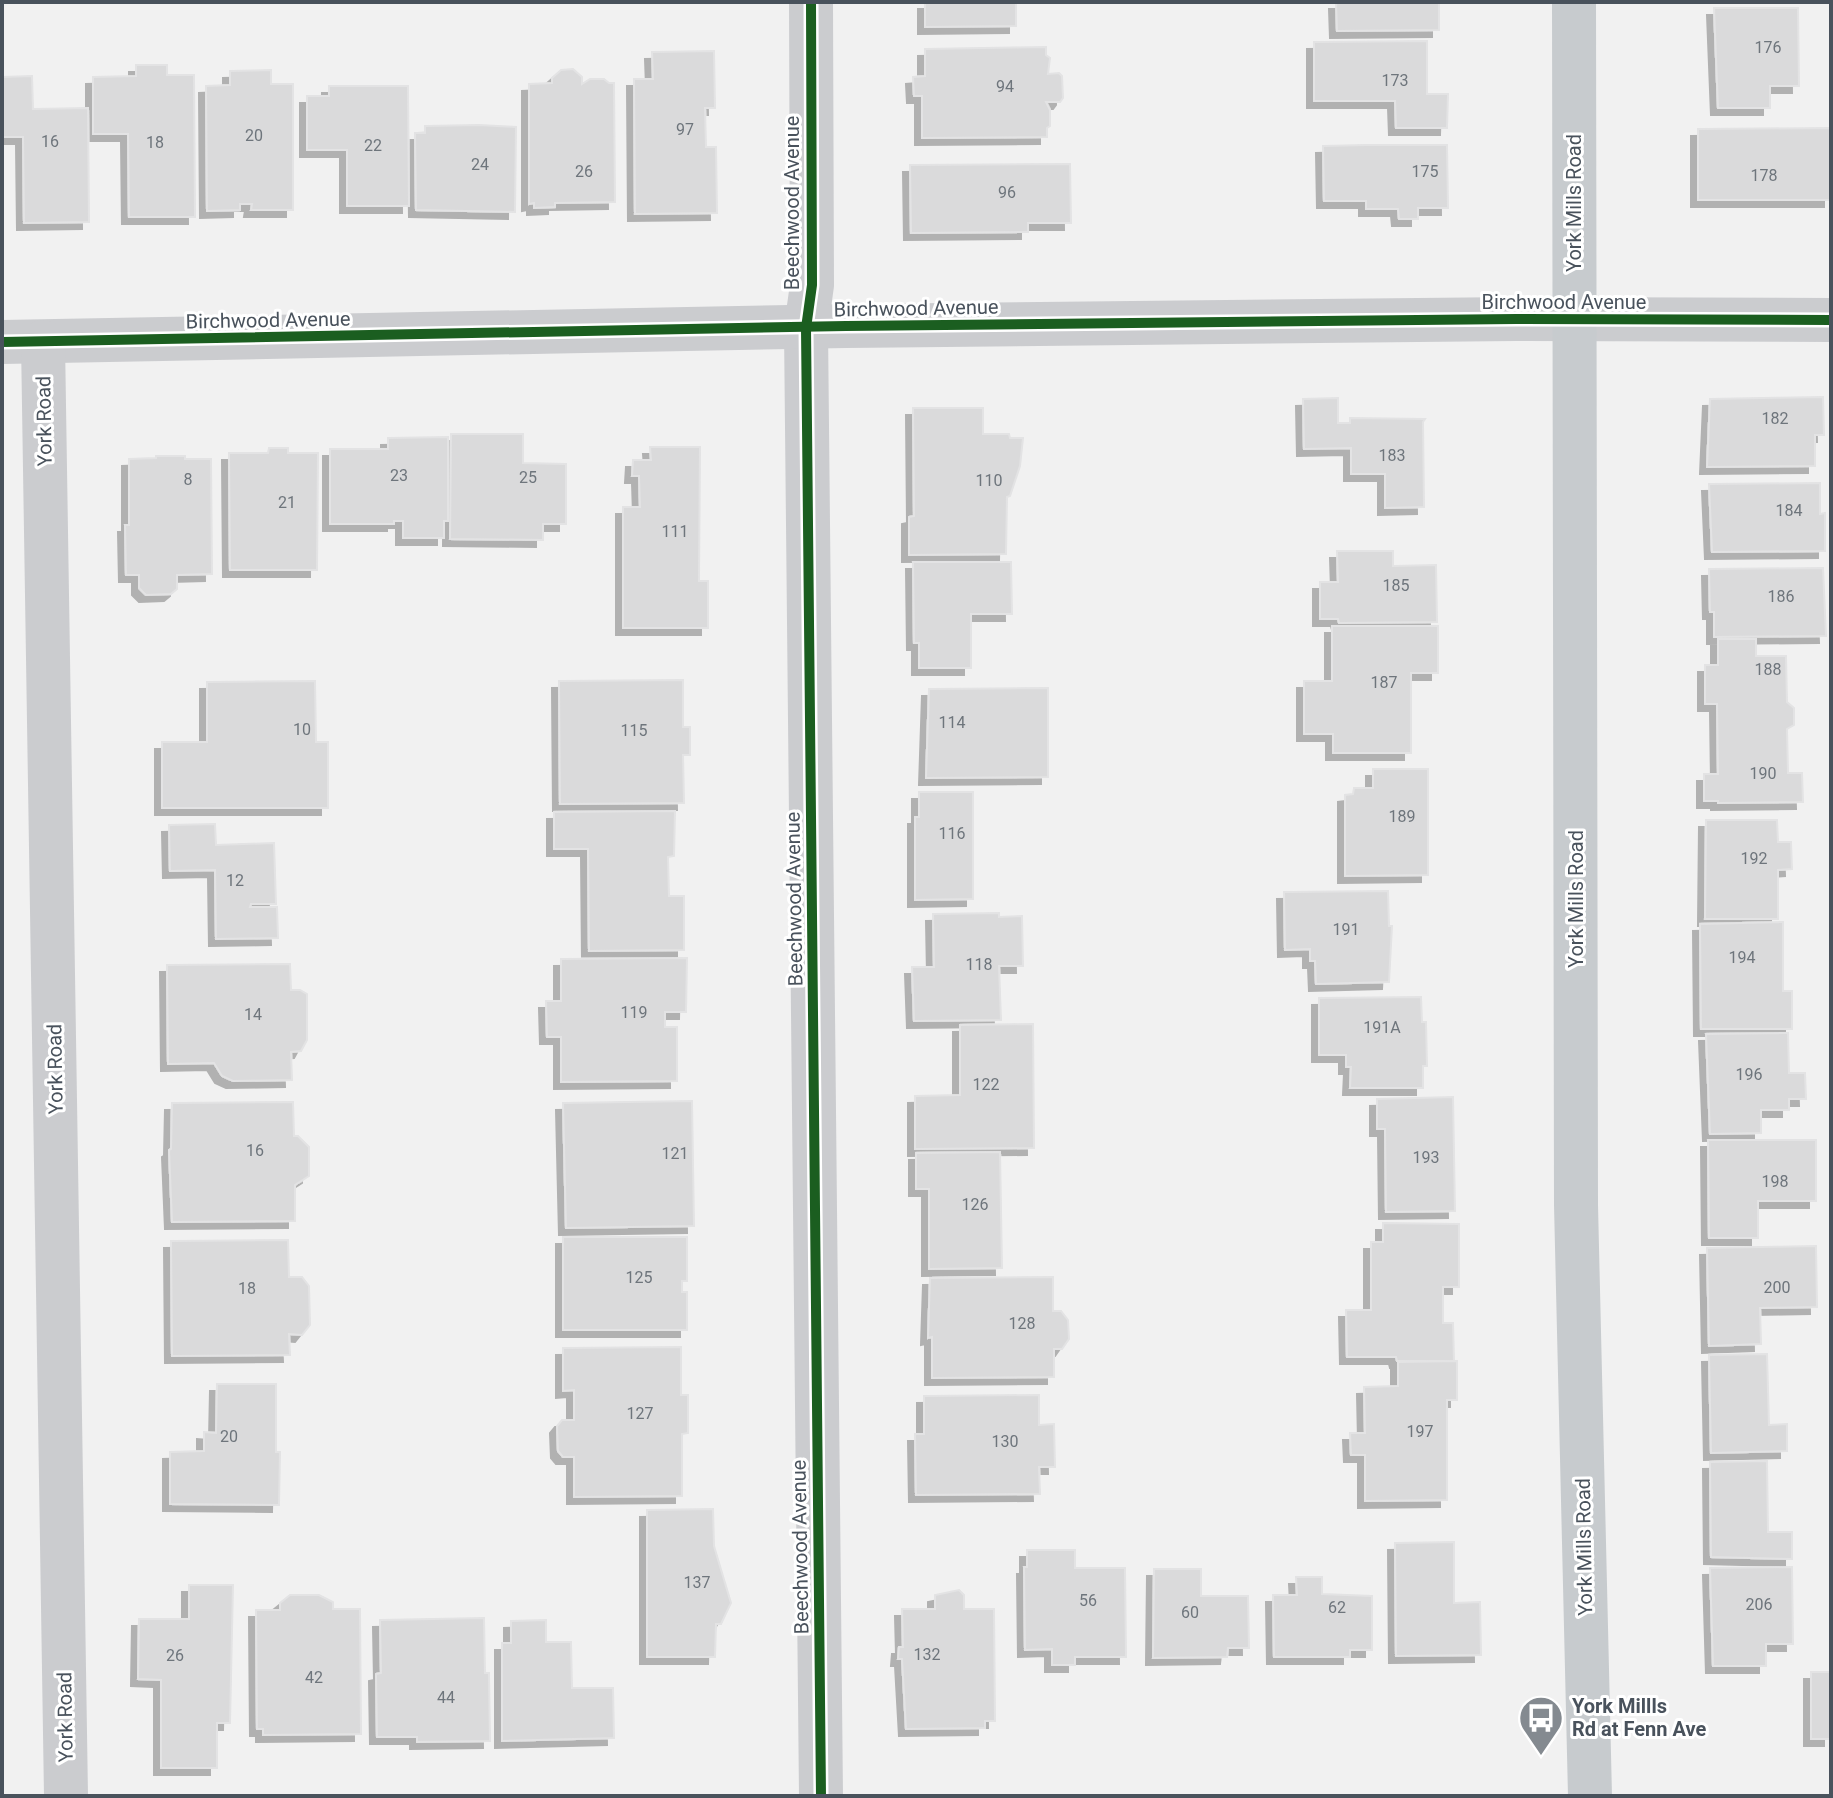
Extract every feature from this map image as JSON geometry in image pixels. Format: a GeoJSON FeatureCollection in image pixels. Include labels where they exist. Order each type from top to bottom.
{"type":"FeatureCollection","features":[{"type":"Feature","properties":{"kind":"main road","name":"York Mills Road"},"geometry":{"type":"LineString","coordinates":[[1574,2],[1576,1205],[1590,1796]]}},
{"type":"Feature","properties":{"kind":"street","name":"Beechwood Avenue"},"geometry":{"type":"LineString","coordinates":[[811,2],[812,285],[806,328],[821,1796]]}},
{"type":"Feature","properties":{"kind":"street","name":"Birchwood Avenue"},"geometry":{"type":"LineString","coordinates":[[22,342],[878,325],[1831,320]]}},
{"type":"Feature","properties":{"kind":"street","name":"York Road"},"geometry":{"type":"LineString","coordinates":[[22,342],[66,1796]]}},
{"type":"Feature","properties":{"kind":"building"},"geometry":{"type":"Polygon","coordinates":[[[925,2],[1016,2],[1016,26],[925,27],[925,2]]]}},
{"type":"Feature","properties":{"kind":"building"},"geometry":{"type":"Polygon","coordinates":[[[1336,2],[1439,2],[1439,30],[1337,31],[1336,2]]]}},
{"type":"Feature","properties":{"kind":"building"},"geometry":{"type":"Polygon","coordinates":[[[1714,8],[1798,8],[1799,86],[1770,86],[1770,108],[1718,108],[1714,8]]]}},
{"type":"Feature","properties":{"kind":"building"},"geometry":{"type":"Polygon","coordinates":[[[1427,41],[1427,94],[1448,94],[1447,128],[1396,128],[1395,101],[1314,101],[1314,42],[1427,41]]]}},
{"type":"Feature","properties":{"kind":"building"},"geometry":{"type":"Polygon","coordinates":[[[1046,47],[1046,55],[1050,58],[1048,74],[1059,73],[1062,76],[1063,98],[1060,102],[1046,102],[1050,110],[1047,137],[922,138],[922,96],[914,96],[913,77],[925,76],[925,49],[1046,47]]]}},
{"type":"Feature","properties":{"kind":"building"},"geometry":{"type":"Polygon","coordinates":[[[714,51],[715,108],[705,108],[706,147],[716,147],[717,213],[635,214],[634,79],[653,79],[652,52],[714,51]]]}},
{"type":"Feature","properties":{"kind":"building"},"geometry":{"type":"Polygon","coordinates":[[[136,65],[167,65],[167,75],[194,75],[195,217],[129,217],[128,134],[93,134],[93,77],[136,76],[136,65]]]}},
{"type":"Feature","properties":{"kind":"building"},"geometry":{"type":"Polygon","coordinates":[[[573,69],[582,77],[582,84],[590,79],[614,83],[615,202],[555,203],[555,207],[534,208],[534,203],[529,204],[529,84],[552,83],[552,78],[561,70],[573,69]]]}},
{"type":"Feature","properties":{"kind":"building"},"geometry":{"type":"Polygon","coordinates":[[[271,70],[271,84],[293,84],[293,210],[251,210],[252,204],[240,204],[240,210],[207,211],[206,86],[230,85],[230,71],[271,70]]]}},
{"type":"Feature","properties":{"kind":"building"},"geometry":{"type":"Polygon","coordinates":[[[32,76],[33,109],[88,108],[89,222],[24,223],[23,137],[2,137],[2,77],[32,76]]]}},
{"type":"Feature","properties":{"kind":"building"},"geometry":{"type":"Polygon","coordinates":[[[329,86],[408,86],[409,206],[347,206],[347,150],[307,150],[307,96],[329,96],[329,86]]]}},
{"type":"Feature","properties":{"kind":"building"},"geometry":{"type":"Polygon","coordinates":[[[425,126],[516,127],[515,212],[416,210],[415,133],[425,133],[425,126]]]}},
{"type":"Feature","properties":{"kind":"building"},"geometry":{"type":"Polygon","coordinates":[[[1831,128],[1831,200],[1698,200],[1698,129],[1831,128]]]}},
{"type":"Feature","properties":{"kind":"building"},"geometry":{"type":"Polygon","coordinates":[[[1447,145],[1448,208],[1418,208],[1418,219],[1399,219],[1398,209],[1366,209],[1366,201],[1324,201],[1323,146],[1447,145]]]}},
{"type":"Feature","properties":{"kind":"building"},"geometry":{"type":"Polygon","coordinates":[[[1070,164],[1071,223],[1028,223],[1028,232],[911,233],[910,165],[1070,164]]]}},
{"type":"Feature","properties":{"kind":"building"},"geometry":{"type":"Polygon","coordinates":[[[1823,397],[1824,435],[1815,435],[1815,466],[1707,467],[1710,399],[1823,397]]]}},
{"type":"Feature","properties":{"kind":"building"},"geometry":{"type":"Polygon","coordinates":[[[1338,398],[1338,423],[1350,423],[1350,418],[1425,419],[1424,507],[1385,508],[1385,474],[1351,474],[1351,448],[1304,449],[1303,399],[1338,398]]]}},
{"type":"Feature","properties":{"kind":"building"},"geometry":{"type":"Polygon","coordinates":[[[913,408],[983,408],[983,434],[1009,434],[1010,438],[1023,438],[1020,466],[1007,497],[1006,554],[909,555],[909,517],[914,516],[913,408]]]}},
{"type":"Feature","properties":{"kind":"building"},"geometry":{"type":"Polygon","coordinates":[[[451,434],[523,434],[523,463],[566,464],[566,524],[543,524],[543,540],[450,539],[451,434]]]}},
{"type":"Feature","properties":{"kind":"building"},"geometry":{"type":"Polygon","coordinates":[[[448,437],[448,521],[444,521],[444,538],[403,538],[403,521],[394,521],[394,524],[330,524],[330,449],[388,449],[388,438],[448,437]]]}},
{"type":"Feature","properties":{"kind":"building"},"geometry":{"type":"Polygon","coordinates":[[[650,447],[700,447],[699,581],[708,581],[708,628],[623,628],[623,507],[640,507],[639,476],[632,476],[633,460],[651,460],[650,447]]]}},
{"type":"Feature","properties":{"kind":"building"},"geometry":{"type":"Polygon","coordinates":[[[269,448],[288,448],[288,453],[318,453],[317,570],[230,570],[229,453],[268,453],[269,448]]]}},
{"type":"Feature","properties":{"kind":"building"},"geometry":{"type":"Polygon","coordinates":[[[156,456],[211,459],[212,574],[177,575],[177,589],[171,594],[146,595],[139,588],[139,575],[126,575],[129,459],[156,456]]]}},
{"type":"Feature","properties":{"kind":"building"},"geometry":{"type":"Polygon","coordinates":[[[1820,483],[1820,514],[1825,513],[1825,551],[1712,552],[1709,484],[1820,483]]]}},
{"type":"Feature","properties":{"kind":"building"},"geometry":{"type":"Polygon","coordinates":[[[1337,551],[1393,551],[1393,566],[1436,565],[1437,622],[1339,623],[1338,619],[1320,619],[1320,582],[1338,582],[1337,551]]]}},
{"type":"Feature","properties":{"kind":"building"},"geometry":{"type":"Polygon","coordinates":[[[913,562],[1011,562],[1012,614],[971,614],[971,668],[919,668],[919,643],[914,643],[913,562]]]}},
{"type":"Feature","properties":{"kind":"building"},"geometry":{"type":"Polygon","coordinates":[[[1823,568],[1826,636],[1714,637],[1709,569],[1823,568]]]}},
{"type":"Feature","properties":{"kind":"building"},"geometry":{"type":"Polygon","coordinates":[[[1332,626],[1438,626],[1438,673],[1411,673],[1411,753],[1333,753],[1333,734],[1304,734],[1304,681],[1332,681],[1332,626]]]}},
{"type":"Feature","properties":{"kind":"building"},"geometry":{"type":"Polygon","coordinates":[[[1718,639],[1756,639],[1756,656],[1786,656],[1787,702],[1794,708],[1794,725],[1787,729],[1788,773],[1802,773],[1803,802],[1704,801],[1704,774],[1718,774],[1717,704],[1705,704],[1705,665],[1718,665],[1718,639]]]}},
{"type":"Feature","properties":{"kind":"building"},"geometry":{"type":"Polygon","coordinates":[[[683,680],[683,727],[690,727],[690,755],[683,755],[684,803],[560,804],[559,681],[683,680]]]}},
{"type":"Feature","properties":{"kind":"building"},"geometry":{"type":"Polygon","coordinates":[[[315,681],[316,742],[328,742],[328,808],[162,808],[162,742],[207,742],[207,682],[315,681]]]}},
{"type":"Feature","properties":{"kind":"building"},"geometry":{"type":"Polygon","coordinates":[[[1048,688],[1048,777],[926,778],[929,689],[1048,688]]]}},
{"type":"Feature","properties":{"kind":"building"},"geometry":{"type":"Polygon","coordinates":[[[1373,769],[1428,769],[1428,875],[1345,876],[1345,795],[1353,794],[1354,788],[1373,788],[1373,769]]]}},
{"type":"Feature","properties":{"kind":"building"},"geometry":{"type":"Polygon","coordinates":[[[919,792],[973,792],[973,899],[915,900],[915,817],[919,817],[919,792]]]}},
{"type":"Feature","properties":{"kind":"building"},"geometry":{"type":"Polygon","coordinates":[[[675,811],[674,856],[668,857],[669,896],[684,896],[684,950],[589,951],[588,849],[554,849],[554,812],[675,811]]]}},
{"type":"Feature","properties":{"kind":"building"},"geometry":{"type":"Polygon","coordinates":[[[1706,820],[1777,820],[1778,842],[1791,842],[1792,869],[1778,870],[1778,919],[1705,919],[1706,820]]]}},
{"type":"Feature","properties":{"kind":"building"},"geometry":{"type":"Polygon","coordinates":[[[215,824],[216,845],[274,843],[276,904],[251,904],[250,907],[277,907],[278,938],[216,939],[215,870],[170,871],[169,825],[215,824]]]}},
{"type":"Feature","properties":{"kind":"building"},"geometry":{"type":"Polygon","coordinates":[[[1388,891],[1389,926],[1392,926],[1389,982],[1316,984],[1315,961],[1310,961],[1310,949],[1285,950],[1284,892],[1388,891]]]}},
{"type":"Feature","properties":{"kind":"building"},"geometry":{"type":"Polygon","coordinates":[[[999,913],[999,917],[1022,916],[1023,966],[999,966],[1001,1020],[914,1021],[912,967],[934,967],[933,914],[999,913]]]}},
{"type":"Feature","properties":{"kind":"building"},"geometry":{"type":"Polygon","coordinates":[[[1783,922],[1783,991],[1792,991],[1792,1029],[1701,1029],[1700,924],[1783,922]]]}},
{"type":"Feature","properties":{"kind":"building"},"geometry":{"type":"Polygon","coordinates":[[[687,958],[686,1012],[665,1012],[665,1027],[677,1027],[677,1081],[561,1082],[561,1037],[547,1037],[546,1001],[561,1001],[561,959],[687,958]]]}},
{"type":"Feature","properties":{"kind":"building"},"geometry":{"type":"Polygon","coordinates":[[[290,964],[291,990],[307,994],[307,1040],[301,1051],[291,1052],[292,1080],[233,1081],[222,1076],[214,1063],[168,1064],[167,965],[290,964]]]}},
{"type":"Feature","properties":{"kind":"building"},"geometry":{"type":"Polygon","coordinates":[[[1421,997],[1422,1022],[1426,1022],[1427,1066],[1423,1066],[1423,1088],[1350,1088],[1351,1067],[1346,1067],[1346,1055],[1319,1055],[1319,998],[1421,997]]]}},
{"type":"Feature","properties":{"kind":"building"},"geometry":{"type":"Polygon","coordinates":[[[1033,1024],[1034,1148],[915,1149],[915,1096],[960,1095],[960,1025],[1033,1024]]]}},
{"type":"Feature","properties":{"kind":"building"},"geometry":{"type":"Polygon","coordinates":[[[1788,1033],[1789,1073],[1805,1073],[1806,1099],[1789,1099],[1789,1110],[1761,1110],[1761,1133],[1710,1134],[1706,1034],[1788,1033]]]}},
{"type":"Feature","properties":{"kind":"building"},"geometry":{"type":"Polygon","coordinates":[[[1453,1097],[1455,1211],[1386,1212],[1385,1129],[1377,1129],[1377,1099],[1453,1097]]]}},
{"type":"Feature","properties":{"kind":"building"},"geometry":{"type":"Polygon","coordinates":[[[692,1101],[694,1226],[566,1228],[563,1103],[692,1101]]]}},
{"type":"Feature","properties":{"kind":"building"},"geometry":{"type":"Polygon","coordinates":[[[293,1102],[294,1136],[309,1147],[309,1176],[295,1185],[295,1221],[172,1222],[169,1150],[172,1103],[293,1102]]]}},
{"type":"Feature","properties":{"kind":"building"},"geometry":{"type":"Polygon","coordinates":[[[1708,1140],[1816,1140],[1816,1201],[1758,1201],[1758,1238],[1709,1238],[1708,1140]]]}},
{"type":"Feature","properties":{"kind":"building"},"geometry":{"type":"Polygon","coordinates":[[[1000,1152],[1002,1268],[929,1269],[929,1189],[916,1189],[916,1153],[1000,1152]]]}},
{"type":"Feature","properties":{"kind":"building"},"geometry":{"type":"Polygon","coordinates":[[[1383,1223],[1459,1224],[1459,1287],[1443,1287],[1443,1323],[1453,1323],[1454,1361],[1347,1357],[1346,1310],[1371,1310],[1371,1242],[1383,1242],[1383,1223]]]}},
{"type":"Feature","properties":{"kind":"building"},"geometry":{"type":"Polygon","coordinates":[[[563,1237],[687,1237],[687,1281],[682,1281],[682,1292],[687,1292],[687,1330],[563,1330],[563,1237]]]}},
{"type":"Feature","properties":{"kind":"building"},"geometry":{"type":"Polygon","coordinates":[[[288,1240],[289,1277],[302,1277],[309,1286],[310,1325],[302,1335],[289,1334],[290,1355],[172,1356],[171,1241],[288,1240]]]}},
{"type":"Feature","properties":{"kind":"building"},"geometry":{"type":"Polygon","coordinates":[[[1816,1246],[1817,1307],[1760,1308],[1761,1344],[1709,1346],[1707,1248],[1816,1246]]]}},
{"type":"Feature","properties":{"kind":"building"},"geometry":{"type":"Polygon","coordinates":[[[1053,1277],[1053,1311],[1061,1311],[1068,1320],[1069,1339],[1062,1349],[1054,1349],[1054,1377],[932,1378],[932,1337],[928,1338],[930,1278],[1053,1277]]]}},
{"type":"Feature","properties":{"kind":"building"},"geometry":{"type":"Polygon","coordinates":[[[681,1347],[681,1395],[688,1395],[688,1433],[682,1434],[682,1496],[574,1497],[574,1457],[563,1457],[558,1451],[557,1426],[562,1420],[574,1420],[574,1390],[563,1391],[563,1348],[681,1347]]]}},
{"type":"Feature","properties":{"kind":"building"},"geometry":{"type":"Polygon","coordinates":[[[1767,1354],[1769,1425],[1787,1424],[1787,1451],[1711,1453],[1709,1355],[1767,1354]]]}},
{"type":"Feature","properties":{"kind":"building"},"geometry":{"type":"Polygon","coordinates":[[[1457,1361],[1457,1400],[1447,1400],[1447,1500],[1365,1501],[1365,1455],[1351,1455],[1350,1433],[1365,1433],[1364,1387],[1398,1386],[1398,1362],[1457,1361]]]}},
{"type":"Feature","properties":{"kind":"building"},"geometry":{"type":"Polygon","coordinates":[[[217,1384],[276,1384],[279,1505],[170,1504],[170,1452],[204,1451],[204,1432],[216,1433],[217,1384]]]}},
{"type":"Feature","properties":{"kind":"building"},"geometry":{"type":"Polygon","coordinates":[[[1039,1395],[1039,1425],[1054,1424],[1055,1467],[1039,1467],[1040,1494],[916,1495],[915,1434],[924,1434],[924,1396],[1039,1395]]]}},
{"type":"Feature","properties":{"kind":"building"},"geometry":{"type":"Polygon","coordinates":[[[1767,1461],[1768,1532],[1792,1532],[1792,1559],[1711,1557],[1710,1462],[1767,1461]]]}},
{"type":"Feature","properties":{"kind":"building"},"geometry":{"type":"Polygon","coordinates":[[[713,1509],[714,1546],[731,1603],[721,1624],[716,1624],[715,1657],[647,1657],[647,1510],[713,1509]]]}},
{"type":"Feature","properties":{"kind":"building"},"geometry":{"type":"Polygon","coordinates":[[[1454,1542],[1454,1603],[1480,1602],[1481,1655],[1396,1656],[1395,1543],[1454,1542]]]}},
{"type":"Feature","properties":{"kind":"building"},"geometry":{"type":"Polygon","coordinates":[[[1027,1550],[1075,1550],[1075,1568],[1125,1568],[1126,1657],[1075,1657],[1075,1665],[1052,1665],[1052,1649],[1025,1650],[1024,1567],[1027,1567],[1027,1550]]]}},
{"type":"Feature","properties":{"kind":"building"},"geometry":{"type":"Polygon","coordinates":[[[1792,1567],[1793,1644],[1766,1644],[1766,1666],[1713,1666],[1710,1568],[1792,1567]]]}},
{"type":"Feature","properties":{"kind":"building"},"geometry":{"type":"Polygon","coordinates":[[[1154,1569],[1201,1569],[1201,1596],[1248,1596],[1249,1648],[1228,1648],[1227,1657],[1153,1658],[1154,1569]]]}},
{"type":"Feature","properties":{"kind":"building"},"geometry":{"type":"Polygon","coordinates":[[[1296,1577],[1322,1577],[1322,1594],[1372,1596],[1372,1650],[1350,1650],[1350,1657],[1274,1657],[1273,1595],[1297,1595],[1296,1577]]]}},
{"type":"Feature","properties":{"kind":"building"},"geometry":{"type":"Polygon","coordinates":[[[189,1585],[233,1585],[230,1723],[217,1723],[217,1768],[161,1768],[161,1680],[138,1679],[139,1619],[189,1619],[189,1585]]]}},
{"type":"Feature","properties":{"kind":"building"},"geometry":{"type":"Polygon","coordinates":[[[959,1590],[964,1595],[964,1609],[994,1609],[995,1721],[985,1721],[985,1728],[906,1729],[902,1659],[898,1659],[899,1647],[903,1647],[902,1609],[935,1609],[935,1595],[959,1590]]]}},
{"type":"Feature","properties":{"kind":"building"},"geometry":{"type":"Polygon","coordinates":[[[290,1595],[319,1595],[333,1602],[333,1609],[360,1609],[361,1734],[263,1735],[263,1729],[257,1729],[256,1610],[280,1610],[280,1603],[290,1595]]]}},
{"type":"Feature","properties":{"kind":"building"},"geometry":{"type":"Polygon","coordinates":[[[484,1618],[490,1741],[417,1742],[417,1737],[377,1737],[376,1674],[381,1673],[380,1620],[484,1618]]]}},
{"type":"Feature","properties":{"kind":"building"},"geometry":{"type":"Polygon","coordinates":[[[546,1620],[546,1642],[571,1642],[572,1688],[613,1688],[614,1738],[502,1741],[502,1643],[511,1643],[511,1621],[546,1620]]]}},
{"type":"Feature","properties":{"kind":"building"},"geometry":{"type":"Polygon","coordinates":[[[1811,1672],[1831,1672],[1831,1739],[1811,1739],[1811,1672]]]}},
{"type":"Feature","properties":{"kind":"cycle path"},"geometry":{"type":"LineString","coordinates":[[811,2],[812,285],[806,328],[821,1796]]}},
{"type":"Feature","properties":{"kind":"cycle path"},"geometry":{"type":"LineString","coordinates":[[2,342],[846,326],[1516,319],[1831,320]]}},
{"type":"Feature","properties":{"kind":"place","name":"York Millls Rd at Fenn Ave"},"geometry":{"type":"Point","coordinates":[1541,1757]}}]}
